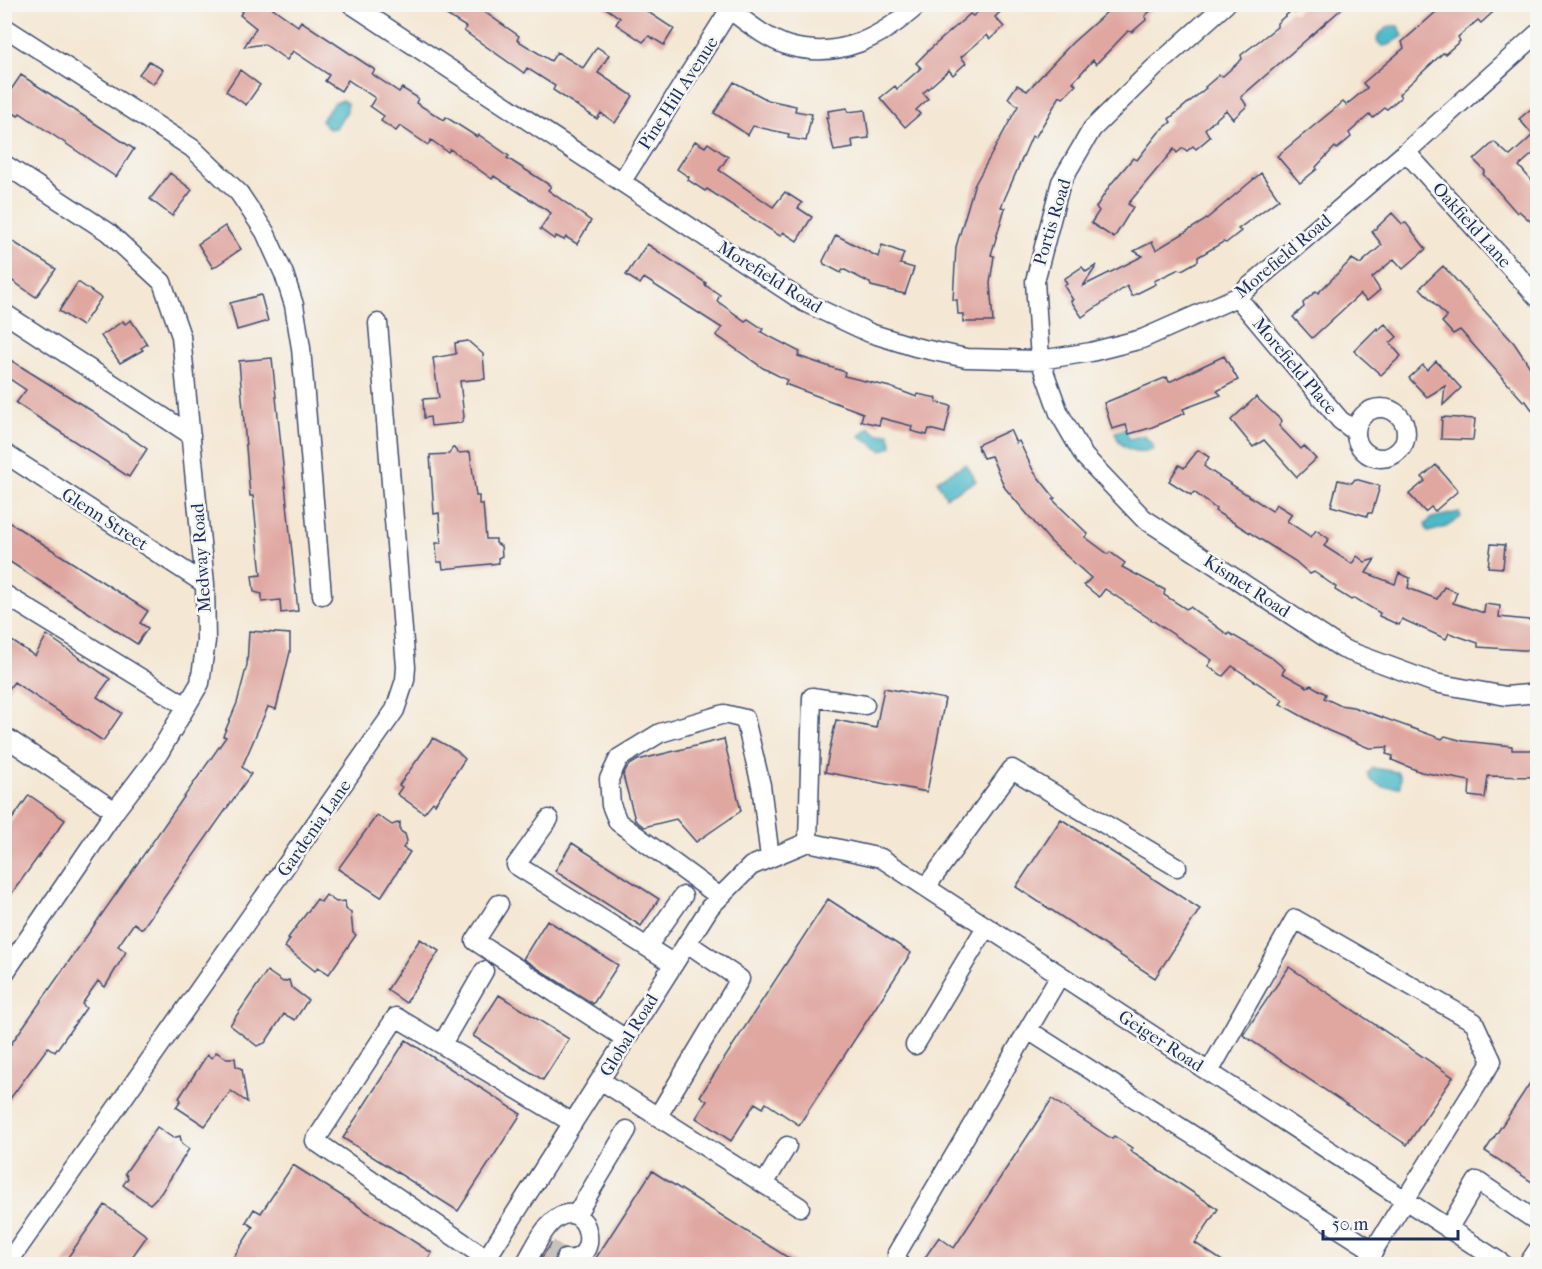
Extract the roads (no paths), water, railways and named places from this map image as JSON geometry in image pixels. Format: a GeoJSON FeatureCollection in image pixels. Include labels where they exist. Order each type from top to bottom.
{"type":"FeatureCollection","features":[{"type":"Feature","properties":{"kind":"street","name":"Morefield Road"},"geometry":{"type":"LineString","coordinates":[[351,4],[804,302],[870,333],[915,346],[966,358],[1040,360],[1091,352],[1142,339],[1237,297],[1406,152],[1538,33]]}},
{"type":"Feature","properties":{"kind":"street"},"geometry":{"type":"LineString","coordinates":[[729,7],[754,28],[788,45],[826,50],[845,49],[875,37],[920,4]]}},
{"type":"Feature","properties":{"kind":"street","name":"Portis Road"},"geometry":{"type":"LineString","coordinates":[[1040,360],[1035,281],[1061,182],[1092,129],[1154,68],[1226,4]]}},
{"type":"Feature","properties":{"kind":"street","name":"Pine Hill Avenue"},"geometry":{"type":"LineString","coordinates":[[622,181],[729,7]]}},
{"type":"Feature","properties":{"kind":"street"},"geometry":{"type":"LineString","coordinates":[[4,27],[192,148],[239,193],[265,232],[284,274],[294,305],[322,595]]}},
{"type":"Feature","properties":{"kind":"street","name":"Oakfield Lane"},"geometry":{"type":"LineString","coordinates":[[1406,152],[1538,298]]}},
{"type":"Feature","properties":{"kind":"street","name":"Medway Road"},"geometry":{"type":"LineString","coordinates":[[4,165],[108,232],[162,282],[181,336],[205,584],[206,640],[200,683],[159,753],[115,811],[4,974]]}},
{"type":"Feature","properties":{"kind":"street","name":"Morefield Place"},"geometry":{"type":"LineString","coordinates":[[1237,297],[1340,420],[1356,432]]}},
{"type":"Feature","properties":{"kind":"street"},"geometry":{"type":"LineString","coordinates":[[4,312],[191,435]]}},
{"type":"Feature","properties":{"kind":"street","name":"Gardenia Lane"},"geometry":{"type":"LineString","coordinates":[[7,1264],[395,710],[405,680],[406,667],[378,323]]}},
{"type":"Feature","properties":{"kind":"street","name":"Kismet Road"},"geometry":{"type":"LineString","coordinates":[[1040,360],[1059,413],[1084,456],[1143,518],[1343,649],[1435,683],[1506,696],[1538,693]]}},
{"type":"Feature","properties":{"kind":"street","name":"Glenn Street"},"geometry":{"type":"LineString","coordinates":[[4,453],[205,584]]}},
{"type":"Feature","properties":{"kind":"street"},"geometry":{"type":"LineString","coordinates":[[4,594],[186,706]]}},
{"type":"Feature","properties":{"kind":"street"},"geometry":{"type":"LineString","coordinates":[[808,842],[812,698],[865,705]]}},
{"type":"Feature","properties":{"kind":"street"},"geometry":{"type":"LineString","coordinates":[[720,897],[618,822],[612,805],[609,779],[619,758],[660,733],[724,714],[745,719],[761,785],[770,858]]}},
{"type":"Feature","properties":{"kind":"street"},"geometry":{"type":"LineString","coordinates":[[4,736],[115,811]]}},
{"type":"Feature","properties":{"kind":"street"},"geometry":{"type":"LineString","coordinates":[[926,887],[1012,769],[1177,867]]}},
{"type":"Feature","properties":{"kind":"street"},"geometry":{"type":"LineString","coordinates":[[549,819],[516,865],[674,964]]}},
{"type":"Feature","properties":{"kind":"street","name":"Global Road"},"geometry":{"type":"LineString","coordinates":[[485,1262],[710,907],[751,866],[808,842]]}},
{"type":"Feature","properties":{"kind":"street","name":"Geiger Road"},"geometry":{"type":"LineString","coordinates":[[808,842],[881,858],[1503,1264]]}},
{"type":"Feature","properties":{"kind":"street"},"geometry":{"type":"LineString","coordinates":[[647,947],[684,896]]}},
{"type":"Feature","properties":{"kind":"street"},"geometry":{"type":"LineString","coordinates":[[499,904],[475,941],[626,1039]]}},
{"type":"Feature","properties":{"kind":"street"},"geometry":{"type":"LineString","coordinates":[[1028,1030],[1370,1258],[1492,1061],[1474,1022],[1295,919],[1209,1072]]}},
{"type":"Feature","properties":{"kind":"street"},"geometry":{"type":"LineString","coordinates":[[915,1045],[986,927]]}},
{"type":"Feature","properties":{"kind":"street"},"geometry":{"type":"LineString","coordinates":[[658,1116],[740,979],[687,943]]}},
{"type":"Feature","properties":{"kind":"street"},"geometry":{"type":"LineString","coordinates":[[442,1044],[484,971]]}},
{"type":"Feature","properties":{"kind":"street"},"geometry":{"type":"LineString","coordinates":[[898,1264],[897,1253],[1060,975]]}},
{"type":"Feature","properties":{"kind":"street"},"geometry":{"type":"LineString","coordinates":[[485,1262],[315,1141],[396,1017],[573,1123]]}},
{"type":"Feature","properties":{"kind":"street"},"geometry":{"type":"LineString","coordinates":[[600,1080],[800,1207]]}},
{"type":"Feature","properties":{"kind":"street"},"geometry":{"type":"LineString","coordinates":[[576,1215],[627,1130]]}},
{"type":"Feature","properties":{"kind":"street"},"geometry":{"type":"LineString","coordinates":[[764,1184],[787,1146]]}},
{"type":"Feature","properties":{"kind":"street"},"geometry":{"type":"LineString","coordinates":[[1448,1228],[1477,1182],[1538,1222]]}},
{"type":"Feature","properties":{"kind":"street"},"geometry":{"type":"LineString","coordinates":[[525,1264],[547,1239],[555,1219],[565,1214],[576,1215],[585,1222],[590,1236],[588,1248],[579,1256],[565,1259]]}},
{"type":"Feature","properties":{"kind":"street"},"geometry":{"type":"LineString","coordinates":[[1528,1264],[1538,1249]]}},
{"type":"Feature","properties":{"kind":"water"},"geometry":{"type":"Polygon","coordinates":[[[1390,26],[1399,26],[1403,36],[1389,45],[1382,46],[1377,41],[1378,35],[1390,26]]]}},
{"type":"Feature","properties":{"kind":"water"},"geometry":{"type":"Polygon","coordinates":[[[342,100],[347,103],[347,111],[336,128],[329,129],[321,121],[334,103],[342,100]]]}},
{"type":"Feature","properties":{"kind":"water"},"geometry":{"type":"Polygon","coordinates":[[[869,427],[878,434],[889,433],[892,446],[882,451],[860,436],[869,427]]]}},
{"type":"Feature","properties":{"kind":"water"},"geometry":{"type":"Polygon","coordinates":[[[1125,429],[1129,439],[1144,435],[1154,447],[1153,450],[1135,451],[1125,447],[1120,443],[1115,432],[1125,429]]]}},
{"type":"Feature","properties":{"kind":"water"},"geometry":{"type":"Polygon","coordinates":[[[966,464],[976,481],[946,497],[937,480],[966,464]]]}},
{"type":"Feature","properties":{"kind":"water"},"geometry":{"type":"Polygon","coordinates":[[[1459,512],[1461,517],[1446,527],[1428,532],[1425,525],[1432,518],[1459,512]]]}},
{"type":"Feature","properties":{"kind":"water"},"geometry":{"type":"Polygon","coordinates":[[[1373,768],[1397,772],[1400,777],[1400,787],[1383,787],[1370,780],[1368,773],[1373,768]]]}},
{"type":"Feature","properties":{"kind":"tunnel"},"geometry":{"type":"LineString","coordinates":[[549,1248],[565,1259]]}}]}
